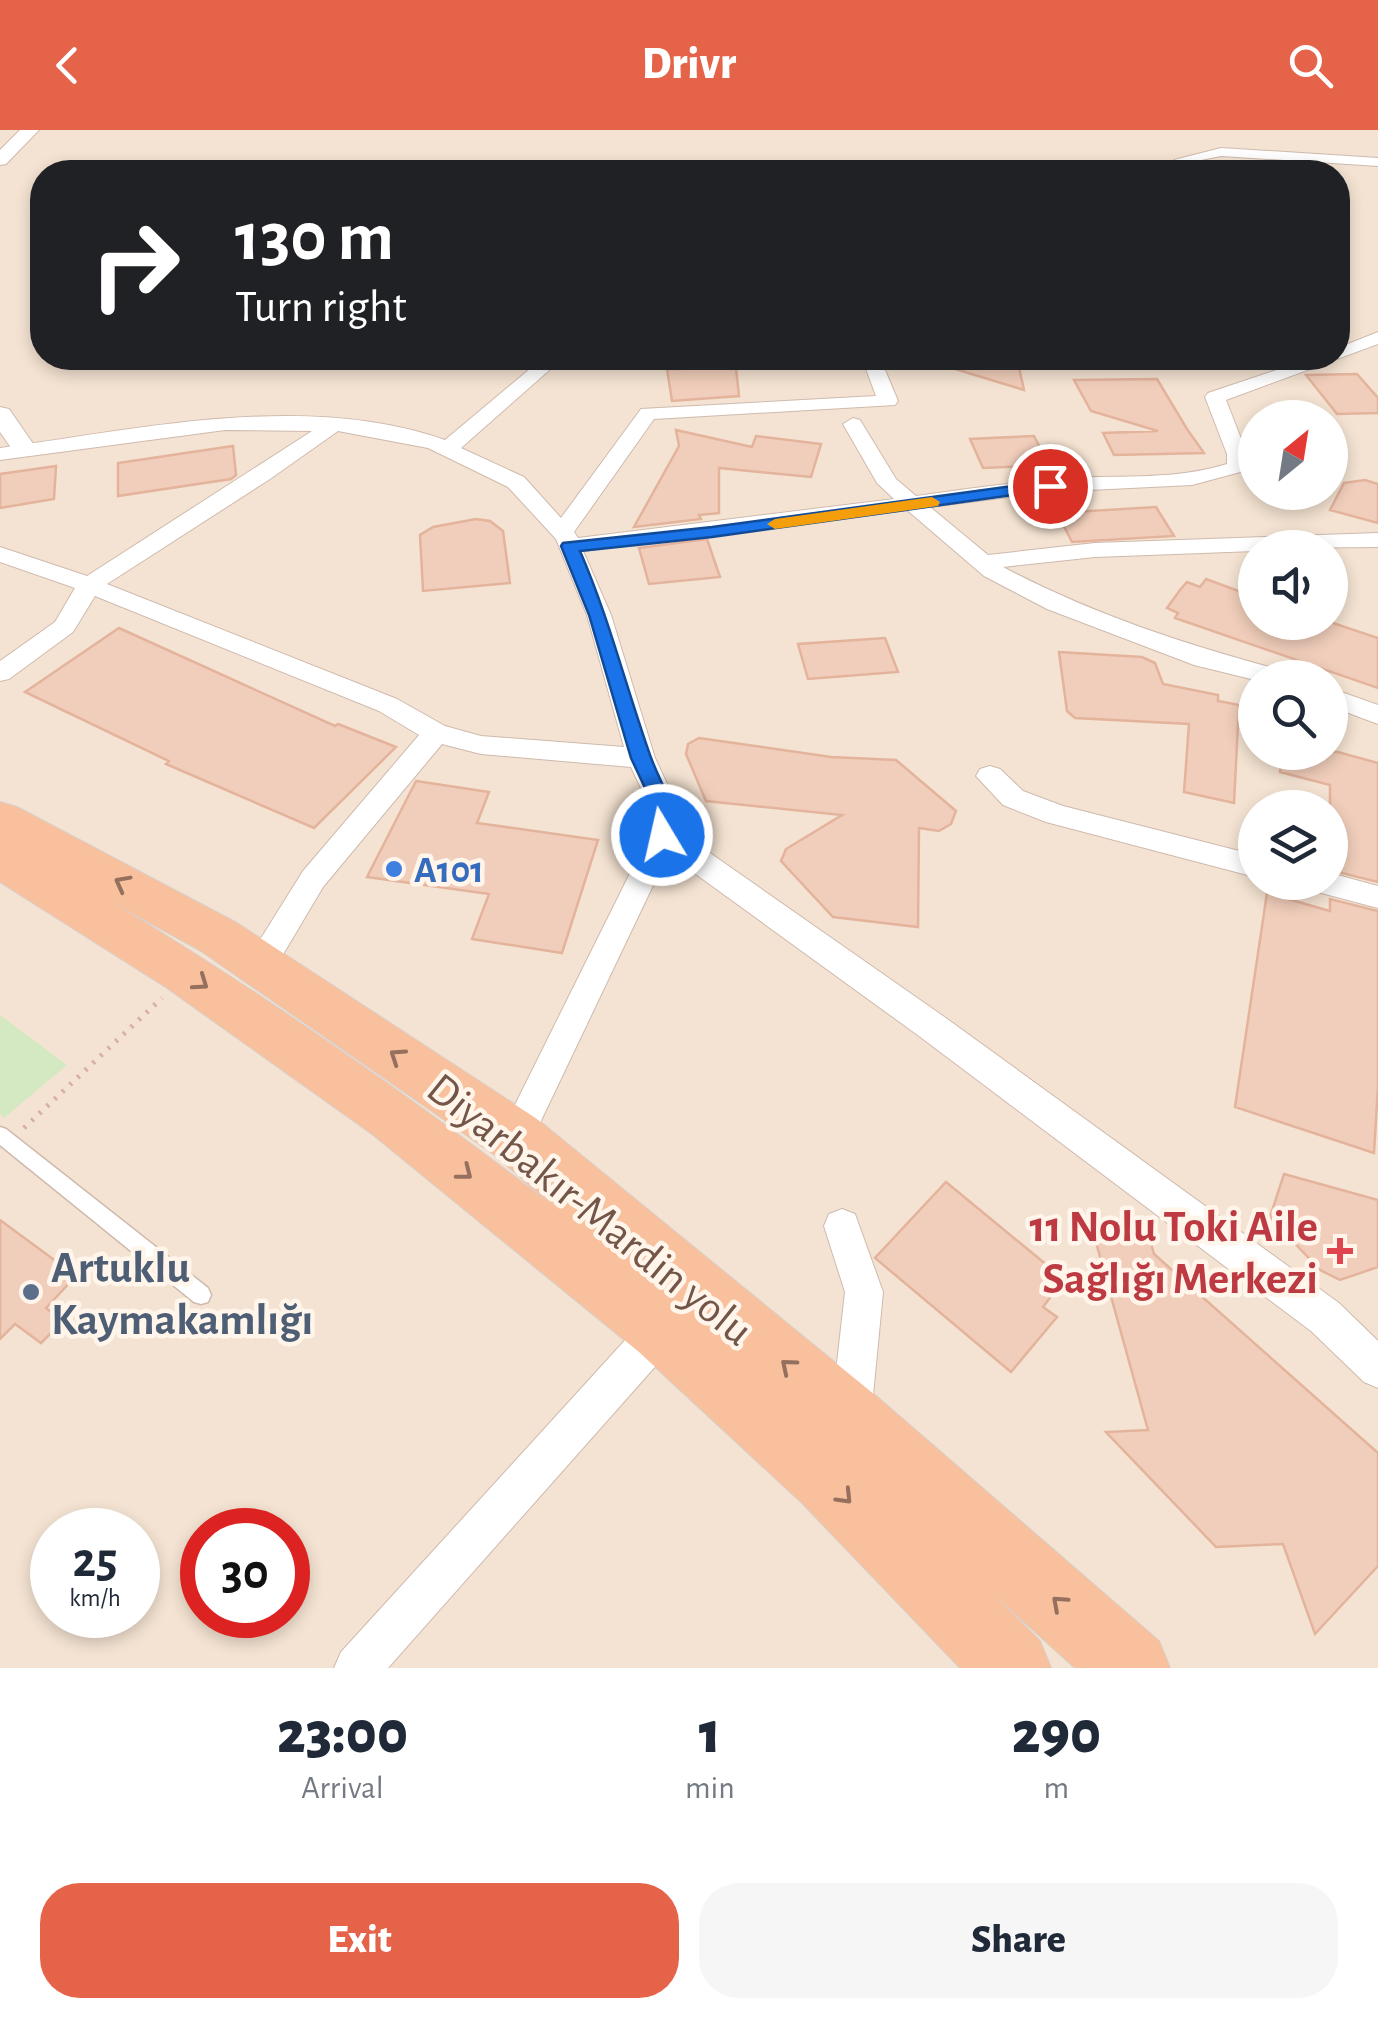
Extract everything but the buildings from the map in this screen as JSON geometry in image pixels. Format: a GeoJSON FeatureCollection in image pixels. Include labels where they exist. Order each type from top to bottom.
{"type":"FeatureCollection","features":[{"type":"Feature","properties":{"kind":"highway","name":"Diyarbakır-Mardin yolu"},"geometry":{"type":"LineString","coordinates":[[0,819],[175,911],[261,964],[516,1137],[851,1419],[1132,1668]]}},
{"type":"Feature","properties":{"kind":"highway","name":"Diyarbakır-Mardin yolu"},"geometry":{"type":"LineString","coordinates":[[0,858],[176,966],[392,1116],[662,1329],[827,1478],[1013,1668]]}},
{"type":"Feature","properties":{"kind":"street"},"geometry":{"type":"LineString","coordinates":[[0,160],[30,130]]}},
{"type":"Feature","properties":{"kind":"street"},"geometry":{"type":"LineString","coordinates":[[1182,160],[1221,152],[1347,160]]}},
{"type":"Feature","properties":{"kind":"street"},"geometry":{"type":"LineString","coordinates":[[1350,160],[1378,162]]}},
{"type":"Feature","properties":{"kind":"street"},"geometry":{"type":"LineString","coordinates":[[1350,349],[1378,337]]}},
{"type":"Feature","properties":{"kind":"street"},"geometry":{"type":"LineString","coordinates":[[446,449],[540,370]]}},
{"type":"Feature","properties":{"kind":"street"},"geometry":{"type":"LineString","coordinates":[[566,540],[648,413],[888,401],[876,370]]}},
{"type":"Feature","properties":{"kind":"street"},"geometry":{"type":"LineString","coordinates":[[566,540],[712,532],[1050,486],[1211,478],[1237,467],[1215,397],[1294,370]]}},
{"type":"Feature","properties":{"kind":"street"},"geometry":{"type":"LineString","coordinates":[[0,414],[13,452],[225,424],[352,425],[446,449],[516,482],[566,540],[598,615],[641,758],[662,803],[662,835],[516,1137]]}},
{"type":"Feature","properties":{"kind":"street"},"geometry":{"type":"LineString","coordinates":[[853,424],[888,483],[982,563],[1055,604],[1238,667]]}},
{"type":"Feature","properties":{"kind":"street"},"geometry":{"type":"LineString","coordinates":[[0,673],[64,627],[88,585],[263,475],[333,425]]}},
{"type":"Feature","properties":{"kind":"street"},"geometry":{"type":"LineString","coordinates":[[982,563],[1095,550],[1378,540]]}},
{"type":"Feature","properties":{"kind":"street"},"geometry":{"type":"LineString","coordinates":[[0,554],[88,585],[388,705],[436,734],[481,744],[641,758]]}},
{"type":"Feature","properties":{"kind":"street"},"geometry":{"type":"LineString","coordinates":[[1348,703],[1378,715]]}},
{"type":"Feature","properties":{"kind":"street"},"geometry":{"type":"LineString","coordinates":[[261,964],[313,879],[436,734]]}},
{"type":"Feature","properties":{"kind":"street"},"geometry":{"type":"LineString","coordinates":[[990,776],[1013,798],[1056,815],[1238,862]]}},
{"type":"Feature","properties":{"kind":"street"},"geometry":{"type":"LineString","coordinates":[[662,835],[931,1026],[1309,1305],[1378,1368]]}},
{"type":"Feature","properties":{"kind":"street"},"geometry":{"type":"LineString","coordinates":[[1348,890],[1378,898]]}},
{"type":"Feature","properties":{"kind":"street"},"geometry":{"type":"LineString","coordinates":[[842,1226],[864,1292],[851,1419]]}},
{"type":"Feature","properties":{"kind":"street"},"geometry":{"type":"LineString","coordinates":[[358,1668],[662,1329]]}},
{"type":"Feature","properties":{"kind":"lane"},"geometry":{"type":"LineString","coordinates":[[5,1139],[201,1296]]}},
{"type":"Feature","properties":{"kind":"path"},"geometry":{"type":"LineString","coordinates":[[5,1139],[164,996]]}},
{"type":"Feature","properties":{"kind":"shaded area"},"geometry":{"type":"Polygon","coordinates":[[[0,130],[1378,130],[1378,1668],[0,1668],[0,130]]]}},
{"type":"Feature","properties":{"kind":"green space"},"geometry":{"type":"Polygon","coordinates":[[[0,1015],[67,1065],[4,1118],[0,1114],[0,1015]]]}},
{"type":"Feature","properties":{"kind":"slow traffic"},"geometry":{"type":"LineString","coordinates":[[775,524],[932,502]]}},
{"type":"Feature","properties":{"kind":"place","name":"A101"},"geometry":{"type":"Point","coordinates":[394,869]}},
{"type":"Feature","properties":{"kind":"place","name":"11 Nolu Toki Aile Sağlığı Merkezi"},"geometry":{"type":"Point","coordinates":[1340,1251]}},
{"type":"Feature","properties":{"kind":"place","name":"Artuklu Kaymakamlığı"},"geometry":{"type":"Point","coordinates":[31,1292]}},
{"type":"Feature","properties":{"kind":"route"},"geometry":{"type":"LineString","coordinates":[[662,835],[662,803],[641,758],[598,615],[570,546],[712,532],[1050,486]]}}]}
